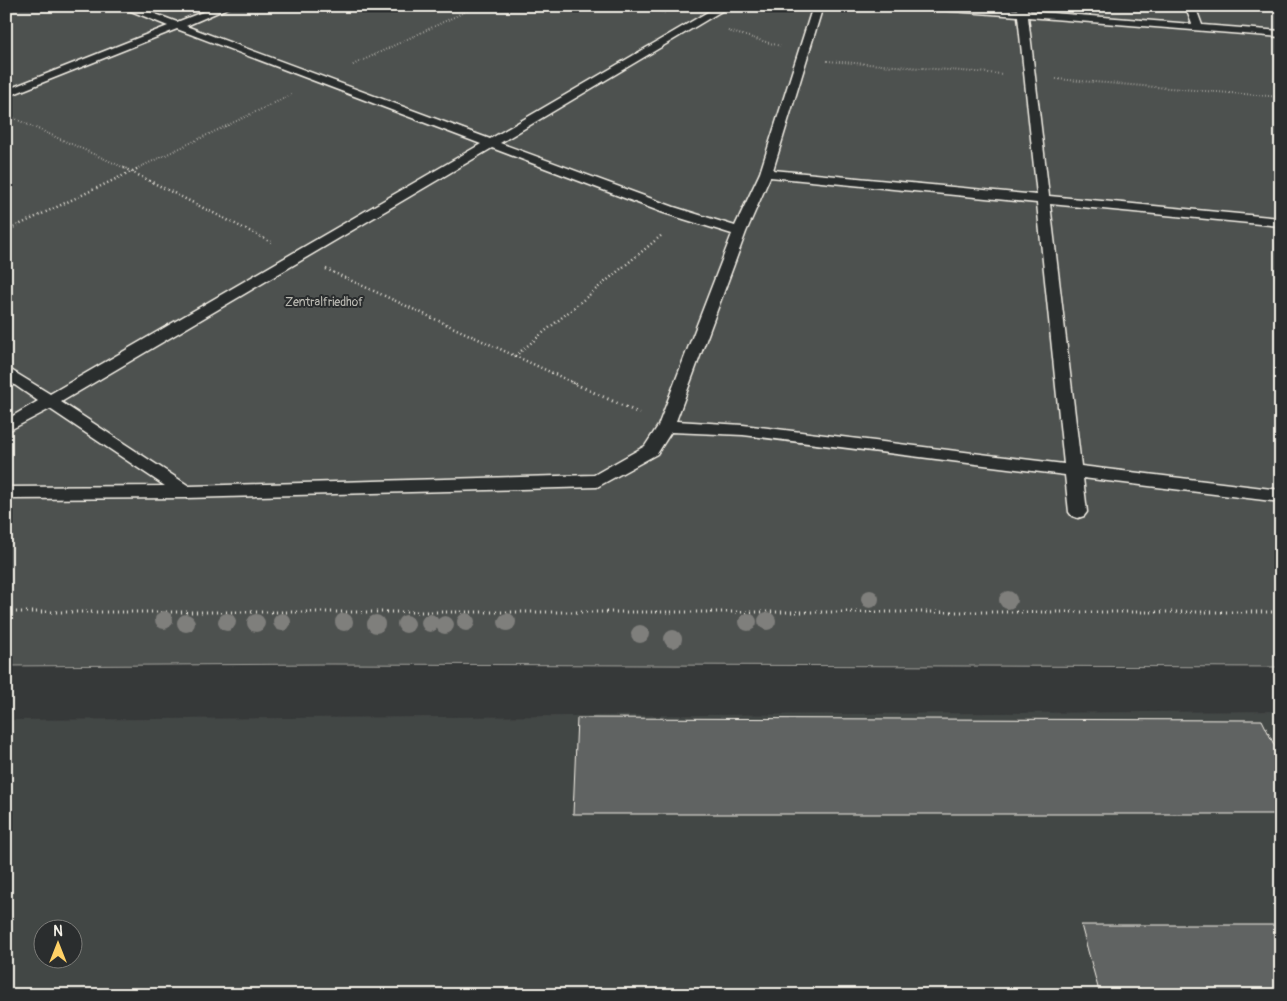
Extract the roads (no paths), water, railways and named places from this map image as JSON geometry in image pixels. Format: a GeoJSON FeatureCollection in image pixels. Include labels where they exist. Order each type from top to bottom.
{"type":"FeatureCollection","features":[{"type":"Feature","properties":{"kind":"lane"},"geometry":{"type":"LineString","coordinates":[[124,6],[686,216],[739,232]]}},
{"type":"Feature","properties":{"kind":"lane"},"geometry":{"type":"LineString","coordinates":[[6,94],[227,6]]}},
{"type":"Feature","properties":{"kind":"lane"},"geometry":{"type":"LineString","coordinates":[[6,427],[725,6]]}},
{"type":"Feature","properties":{"kind":"lane"},"geometry":{"type":"LineString","coordinates":[[6,493],[186,492],[597,481],[651,450],[666,426],[739,232],[766,173],[818,6]]}},
{"type":"Feature","properties":{"kind":"lane"},"geometry":{"type":"LineString","coordinates":[[926,6],[1022,10],[1281,34]]}},
{"type":"Feature","properties":{"kind":"lane"},"geometry":{"type":"LineString","coordinates":[[1190,6],[1198,27]]}},
{"type":"Feature","properties":{"kind":"lane"},"geometry":{"type":"LineString","coordinates":[[1022,10],[1075,470],[1078,512]]}},
{"type":"Feature","properties":{"kind":"lane"},"geometry":{"type":"LineString","coordinates":[[766,173],[1281,222]]}},
{"type":"Feature","properties":{"kind":"lane"},"geometry":{"type":"LineString","coordinates":[[6,372],[186,492]]}},
{"type":"Feature","properties":{"kind":"lane"},"geometry":{"type":"LineString","coordinates":[[666,426],[743,430],[1281,496]]}},
{"type":"Feature","properties":{"kind":"park label","name":"Zentralfriedhof"},"geometry":{"type":"Point","coordinates":[324,302]}}]}
